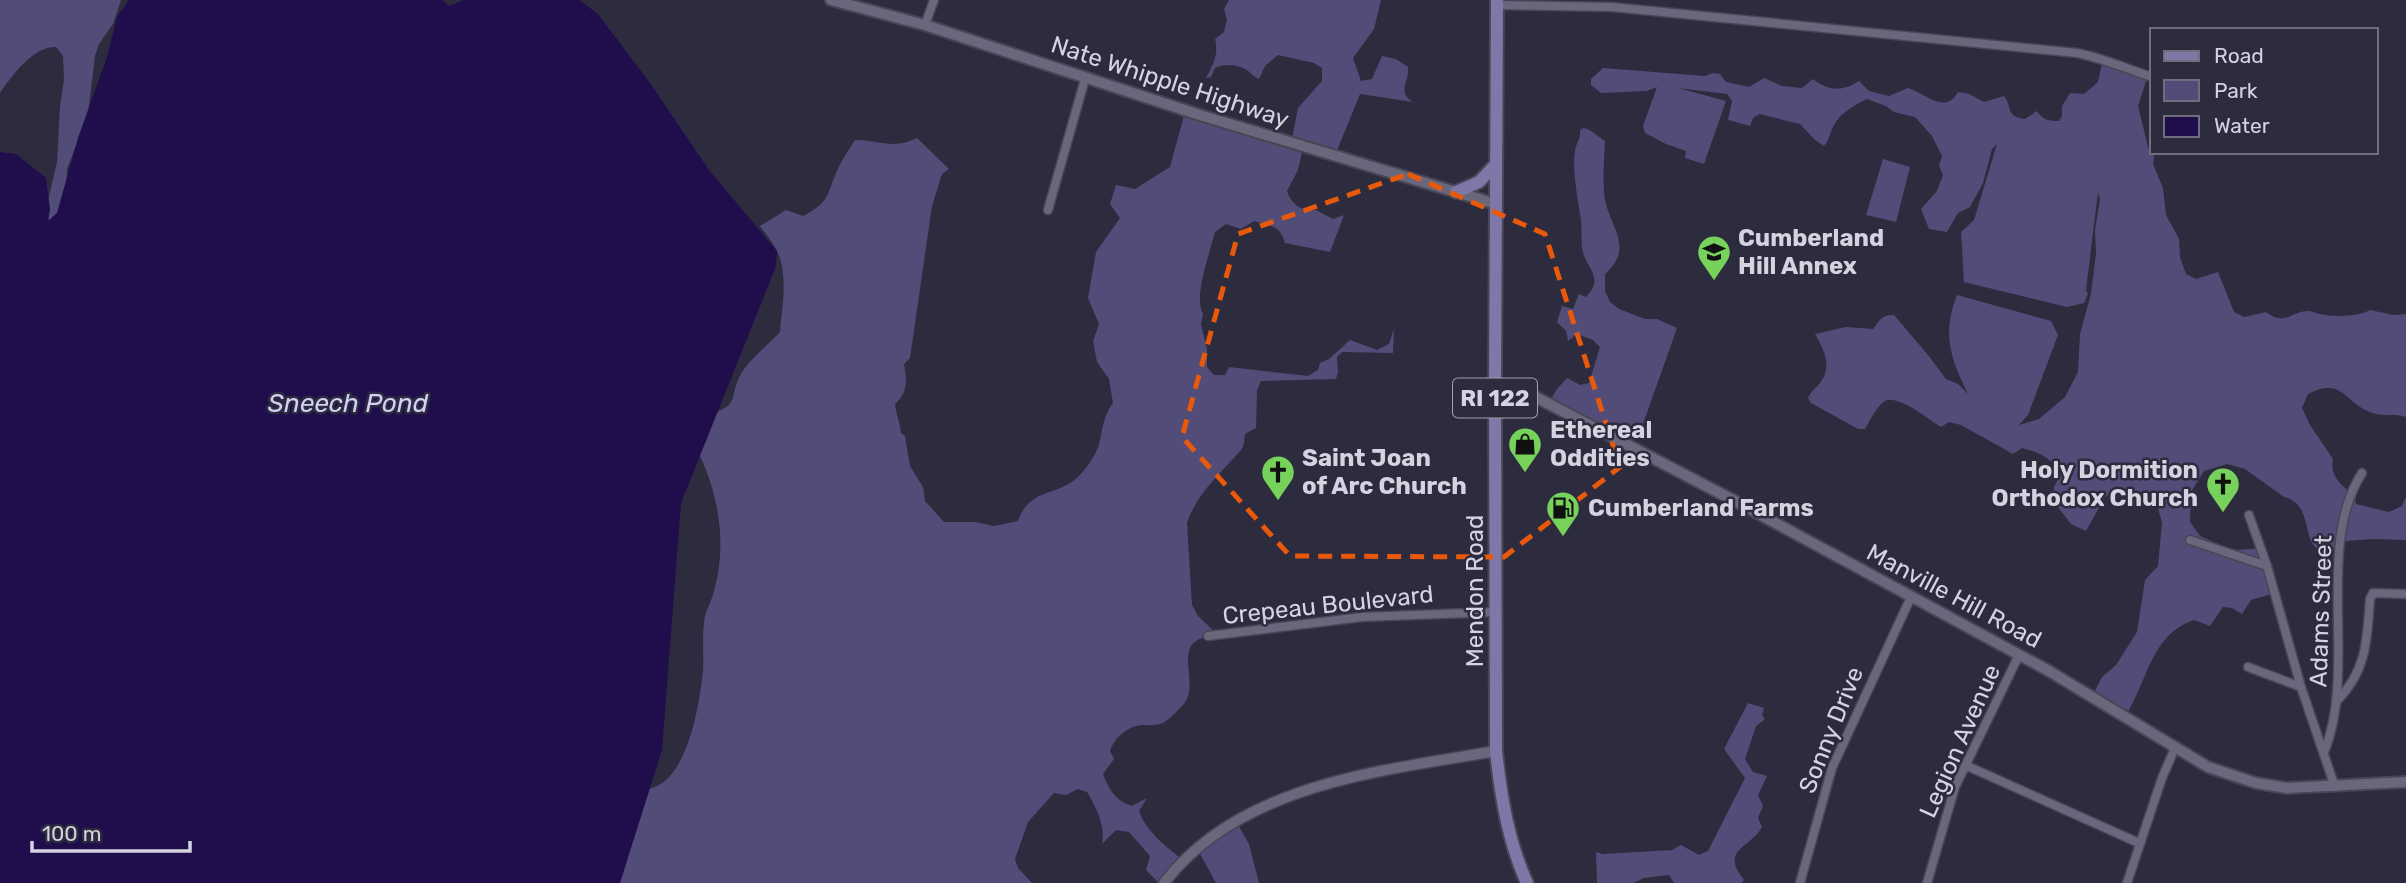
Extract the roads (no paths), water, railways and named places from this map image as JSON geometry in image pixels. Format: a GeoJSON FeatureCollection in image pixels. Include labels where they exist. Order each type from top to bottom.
{"type":"FeatureCollection","features":[{"type":"Feature","properties":{"kind":"main road","name":"Nate Whipple Highway"},"geometry":{"type":"LineString","coordinates":[[831,0],[925,26],[1085,79],[1496,204]]}},
{"type":"Feature","properties":{"kind":"main road","name":"Mendon Road"},"geometry":{"type":"LineString","coordinates":[[1497,3],[1496,751],[1502,804],[1518,864],[1527,883]]}},
{"type":"Feature","properties":{"kind":"main road"},"geometry":{"type":"LineString","coordinates":[[1456,192],[1479,182],[1496,164]]}},
{"type":"Feature","properties":{"kind":"main road","name":"Manville Hill Road"},"geometry":{"type":"LineString","coordinates":[[1495,384],[1509,385],[1556,407],[2019,655],[2208,767],[2270,786],[2308,789],[2406,782]]}},
{"type":"Feature","properties":{"kind":"street"},"geometry":{"type":"LineString","coordinates":[[925,26],[934,0]]}},
{"type":"Feature","properties":{"kind":"street"},"geometry":{"type":"LineString","coordinates":[[1497,3],[1612,7],[2077,53],[2097,57],[2118,67],[2150,76]]}},
{"type":"Feature","properties":{"kind":"street"},"geometry":{"type":"LineString","coordinates":[[1048,210],[1085,79]]}},
{"type":"Feature","properties":{"kind":"street","name":"Adams Street"},"geometry":{"type":"LineString","coordinates":[[2324,752],[2333,731],[2337,701],[2342,537],[2351,490],[2362,473]]}},
{"type":"Feature","properties":{"kind":"street"},"geometry":{"type":"LineString","coordinates":[[2249,515],[2267,566],[2301,687],[2335,787]]}},
{"type":"Feature","properties":{"kind":"street"},"geometry":{"type":"LineString","coordinates":[[2190,540],[2267,566]]}},
{"type":"Feature","properties":{"kind":"street"},"geometry":{"type":"LineString","coordinates":[[2337,701],[2358,670],[2367,650],[2370,599],[2373,593],[2406,594]]}},
{"type":"Feature","properties":{"kind":"street","name":"Sonny Drive"},"geometry":{"type":"LineString","coordinates":[[1800,883],[1832,768],[1911,597]]}},
{"type":"Feature","properties":{"kind":"street","name":"Crepeau Boulevard"},"geometry":{"type":"LineString","coordinates":[[1208,636],[1362,617],[1495,612]]}},
{"type":"Feature","properties":{"kind":"street","name":"Legion Avenue"},"geometry":{"type":"LineString","coordinates":[[1927,883],[1942,825],[1965,765],[2019,655]]}},
{"type":"Feature","properties":{"kind":"street"},"geometry":{"type":"LineString","coordinates":[[2248,667],[2301,687]]}},
{"type":"Feature","properties":{"kind":"street"},"geometry":{"type":"LineString","coordinates":[[2127,883],[2162,778],[2175,748]]}},
{"type":"Feature","properties":{"kind":"street"},"geometry":{"type":"LineString","coordinates":[[1164,883],[1207,839],[1242,818],[1279,801],[1376,773],[1496,751]]}},
{"type":"Feature","properties":{"kind":"street"},"geometry":{"type":"LineString","coordinates":[[1965,765],[2139,844]]}},
{"type":"Feature","properties":{"kind":"water","name":"Sneech Pond"},"geometry":{"type":"Polygon","coordinates":[[[129,0],[443,0],[449,6],[464,0],[579,0],[598,14],[650,83],[709,170],[777,251],[775,269],[681,503],[662,750],[620,883],[0,883],[0,152],[16,154],[46,178],[50,209],[48,221],[57,213],[78,138],[107,57],[117,17],[129,0]]]}},
{"type":"Feature","properties":{"kind":"place","name":"Cumberland Hill Annex"},"geometry":{"type":"Point","coordinates":[1714,282]}},
{"type":"Feature","properties":{"kind":"place","name":"Ethereal Oddities"},"geometry":{"type":"Point","coordinates":[1525,474]}},
{"type":"Feature","properties":{"kind":"place","name":"Saint Joan of Arc Church"},"geometry":{"type":"Point","coordinates":[1278,502]}},
{"type":"Feature","properties":{"kind":"place","name":"Holy Dormition Orthodox Church"},"geometry":{"type":"Point","coordinates":[2223,514]}},
{"type":"Feature","properties":{"kind":"place","name":"Cumberland Farms"},"geometry":{"type":"Point","coordinates":[1563,538]}}]}
